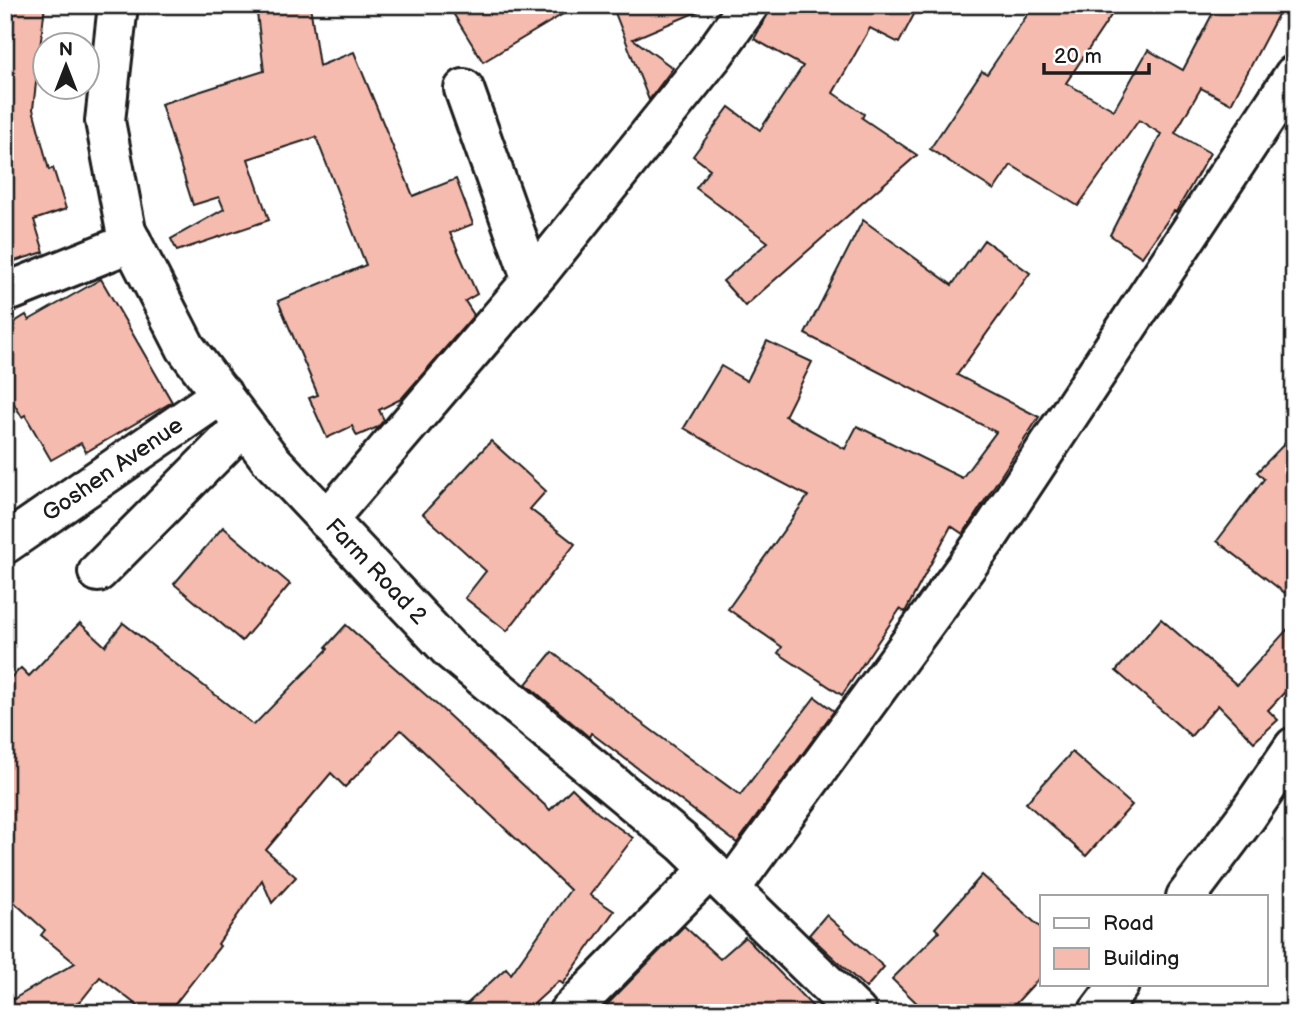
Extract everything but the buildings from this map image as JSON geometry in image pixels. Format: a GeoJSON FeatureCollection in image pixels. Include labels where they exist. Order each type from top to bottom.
{"type":"FeatureCollection","features":[{"type":"Feature","properties":{"kind":"street","name":"Farm Road 2"},"geometry":{"type":"LineString","coordinates":[[118,5],[105,121],[126,231],[187,348],[270,459],[450,650],[683,843],[857,1013]]}},
{"type":"Feature","properties":{"kind":"street"},"geometry":{"type":"LineString","coordinates":[[327,520],[533,280],[714,54],[749,5]]}},
{"type":"Feature","properties":{"kind":"street"},"geometry":{"type":"LineString","coordinates":[[568,1013],[720,879],[990,534],[1294,75]]}},
{"type":"Feature","properties":{"kind":"street"},"geometry":{"type":"LineString","coordinates":[[464,89],[533,280]]}},
{"type":"Feature","properties":{"kind":"street"},"geometry":{"type":"LineString","coordinates":[[5,291],[132,242]]}},
{"type":"Feature","properties":{"kind":"street","name":"Goshen Avenue"},"geometry":{"type":"LineString","coordinates":[[5,544],[222,394]]}},
{"type":"Feature","properties":{"kind":"street"},"geometry":{"type":"LineString","coordinates":[[98,572],[244,425]]}},
{"type":"Feature","properties":{"kind":"street"},"geometry":{"type":"LineString","coordinates":[[1188,895],[1247,816],[1294,747]]}},
{"type":"Feature","properties":{"kind":"street"},"geometry":{"type":"LineString","coordinates":[[1098,1013],[1118,986]]}}]}
